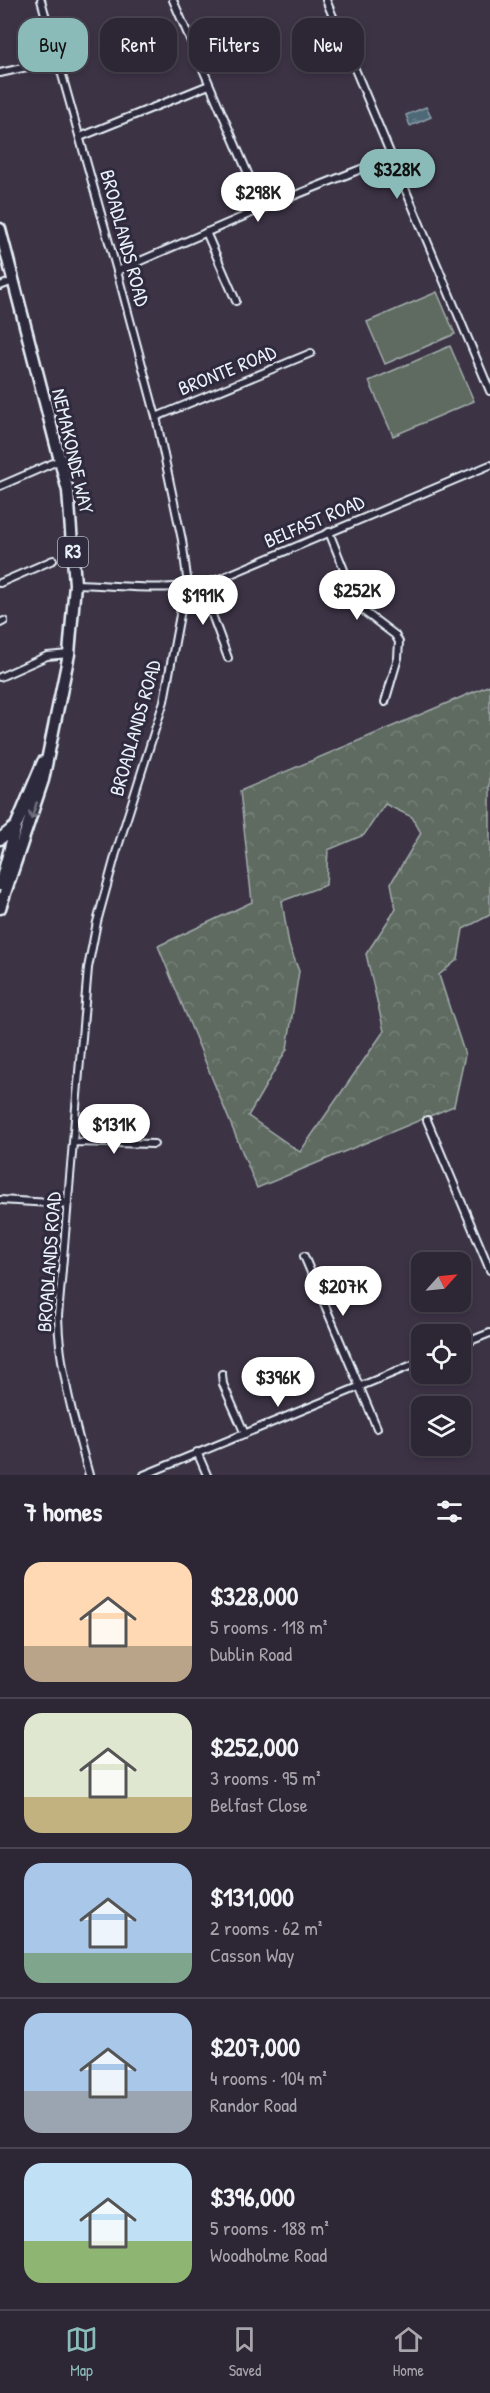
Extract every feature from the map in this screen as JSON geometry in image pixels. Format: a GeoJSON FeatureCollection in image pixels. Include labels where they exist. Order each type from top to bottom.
{"type":"FeatureCollection","features":[{"type":"Feature","properties":{"kind":"highway","name":"NEMAKONDE WAY"},"geometry":{"type":"LineString","coordinates":[[0,229],[60,460],[70,511],[75,584],[64,689],[42,787],[0,908]]}},
{"type":"Feature","properties":{"kind":"highway","name":"NEMAKONDE WAY"},"geometry":{"type":"LineString","coordinates":[[0,885],[16,826],[34,779],[48,754]]}},
{"type":"Feature","properties":{"kind":"highway"},"geometry":{"type":"LineString","coordinates":[[6,858],[0,840],[16,826]]}},
{"type":"Feature","properties":{"kind":"street","name":"BROADLANDS ROAD"},"geometry":{"type":"LineString","coordinates":[[41,0],[46,18]]}},
{"type":"Feature","properties":{"kind":"street"},"geometry":{"type":"LineString","coordinates":[[173,0],[263,208]]}},
{"type":"Feature","properties":{"kind":"street"},"geometry":{"type":"LineString","coordinates":[[326,0],[490,391]]}},
{"type":"Feature","properties":{"kind":"street"},"geometry":{"type":"LineString","coordinates":[[0,74],[18,70]]}},
{"type":"Feature","properties":{"kind":"street","name":"BROADLANDS ROAD"},"geometry":{"type":"LineString","coordinates":[[61,72],[156,417],[182,540],[188,585],[182,604],[164,701],[97,922],[84,1006],[59,1332],[73,1415],[89,1475]]}},
{"type":"Feature","properties":{"kind":"street"},"geometry":{"type":"LineString","coordinates":[[80,137],[209,86]]}},
{"type":"Feature","properties":{"kind":"street"},"geometry":{"type":"LineString","coordinates":[[117,271],[263,208],[391,157]]}},
{"type":"Feature","properties":{"kind":"street"},"geometry":{"type":"LineString","coordinates":[[206,232],[236,301]]}},
{"type":"Feature","properties":{"kind":"street"},"geometry":{"type":"LineString","coordinates":[[0,286],[13,281]]}},
{"type":"Feature","properties":{"kind":"street","name":"BRONTE ROAD"},"geometry":{"type":"LineString","coordinates":[[156,417],[311,353]]}},
{"type":"Feature","properties":{"kind":"street"},"geometry":{"type":"LineString","coordinates":[[0,486],[60,460]]}},
{"type":"Feature","properties":{"kind":"street","name":"BELFAST ROAD"},"geometry":{"type":"LineString","coordinates":[[75,584],[171,587],[201,585],[490,465]]}},
{"type":"Feature","properties":{"kind":"street"},"geometry":{"type":"LineString","coordinates":[[329,532],[356,600],[366,613],[395,635],[399,642],[398,658],[385,702]]}},
{"type":"Feature","properties":{"kind":"street"},"geometry":{"type":"LineString","coordinates":[[0,583],[53,560]]}},
{"type":"Feature","properties":{"kind":"street"},"geometry":{"type":"LineString","coordinates":[[201,585],[228,658]]}},
{"type":"Feature","properties":{"kind":"street"},"geometry":{"type":"LineString","coordinates":[[0,677],[47,656],[69,654]]}},
{"type":"Feature","properties":{"kind":"street"},"geometry":{"type":"LineString","coordinates":[[427,1120],[490,1270]]}},
{"type":"Feature","properties":{"kind":"street"},"geometry":{"type":"LineString","coordinates":[[74,1142],[154,1144]]}},
{"type":"Feature","properties":{"kind":"street"},"geometry":{"type":"LineString","coordinates":[[0,1200],[68,1204]]}},
{"type":"Feature","properties":{"kind":"street"},"geometry":{"type":"LineString","coordinates":[[304,1256],[377,1428]]}},
{"type":"Feature","properties":{"kind":"street"},"geometry":{"type":"LineString","coordinates":[[471,1341],[490,1333]]}},
{"type":"Feature","properties":{"kind":"street"},"geometry":{"type":"LineString","coordinates":[[144,1475],[411,1366]]}},
{"type":"Feature","properties":{"kind":"street"},"geometry":{"type":"LineString","coordinates":[[222,1374],[223,1384],[245,1434]]}},
{"type":"Feature","properties":{"kind":"street"},"geometry":{"type":"LineString","coordinates":[[198,1452],[207,1475]]}},
{"type":"Feature","properties":{"kind":"green space"},"geometry":{"type":"Polygon","coordinates":[[[437,292],[455,334],[385,364],[367,322],[437,292]]]}},
{"type":"Feature","properties":{"kind":"green space"},"geometry":{"type":"Polygon","coordinates":[[[450,346],[474,401],[393,436],[369,381],[450,346]]]}},
{"type":"Feature","properties":{"kind":"green space"},"geometry":{"type":"Polygon","coordinates":[[[490,685],[490,915],[463,929],[458,959],[439,975],[465,1055],[454,1106],[257,1188],[158,946],[252,902],[240,791],[490,685]],[[385,804],[364,835],[328,850],[326,885],[282,901],[289,945],[299,971],[287,1049],[248,1116],[300,1152],[384,1031],[366,954],[396,909],[391,883],[421,833],[412,817],[385,804]]]}},
{"type":"Feature","properties":{"kind":"water"},"geometry":{"type":"Polygon","coordinates":[[[426,107],[431,117],[410,126],[406,115],[426,107]]]}}]}
